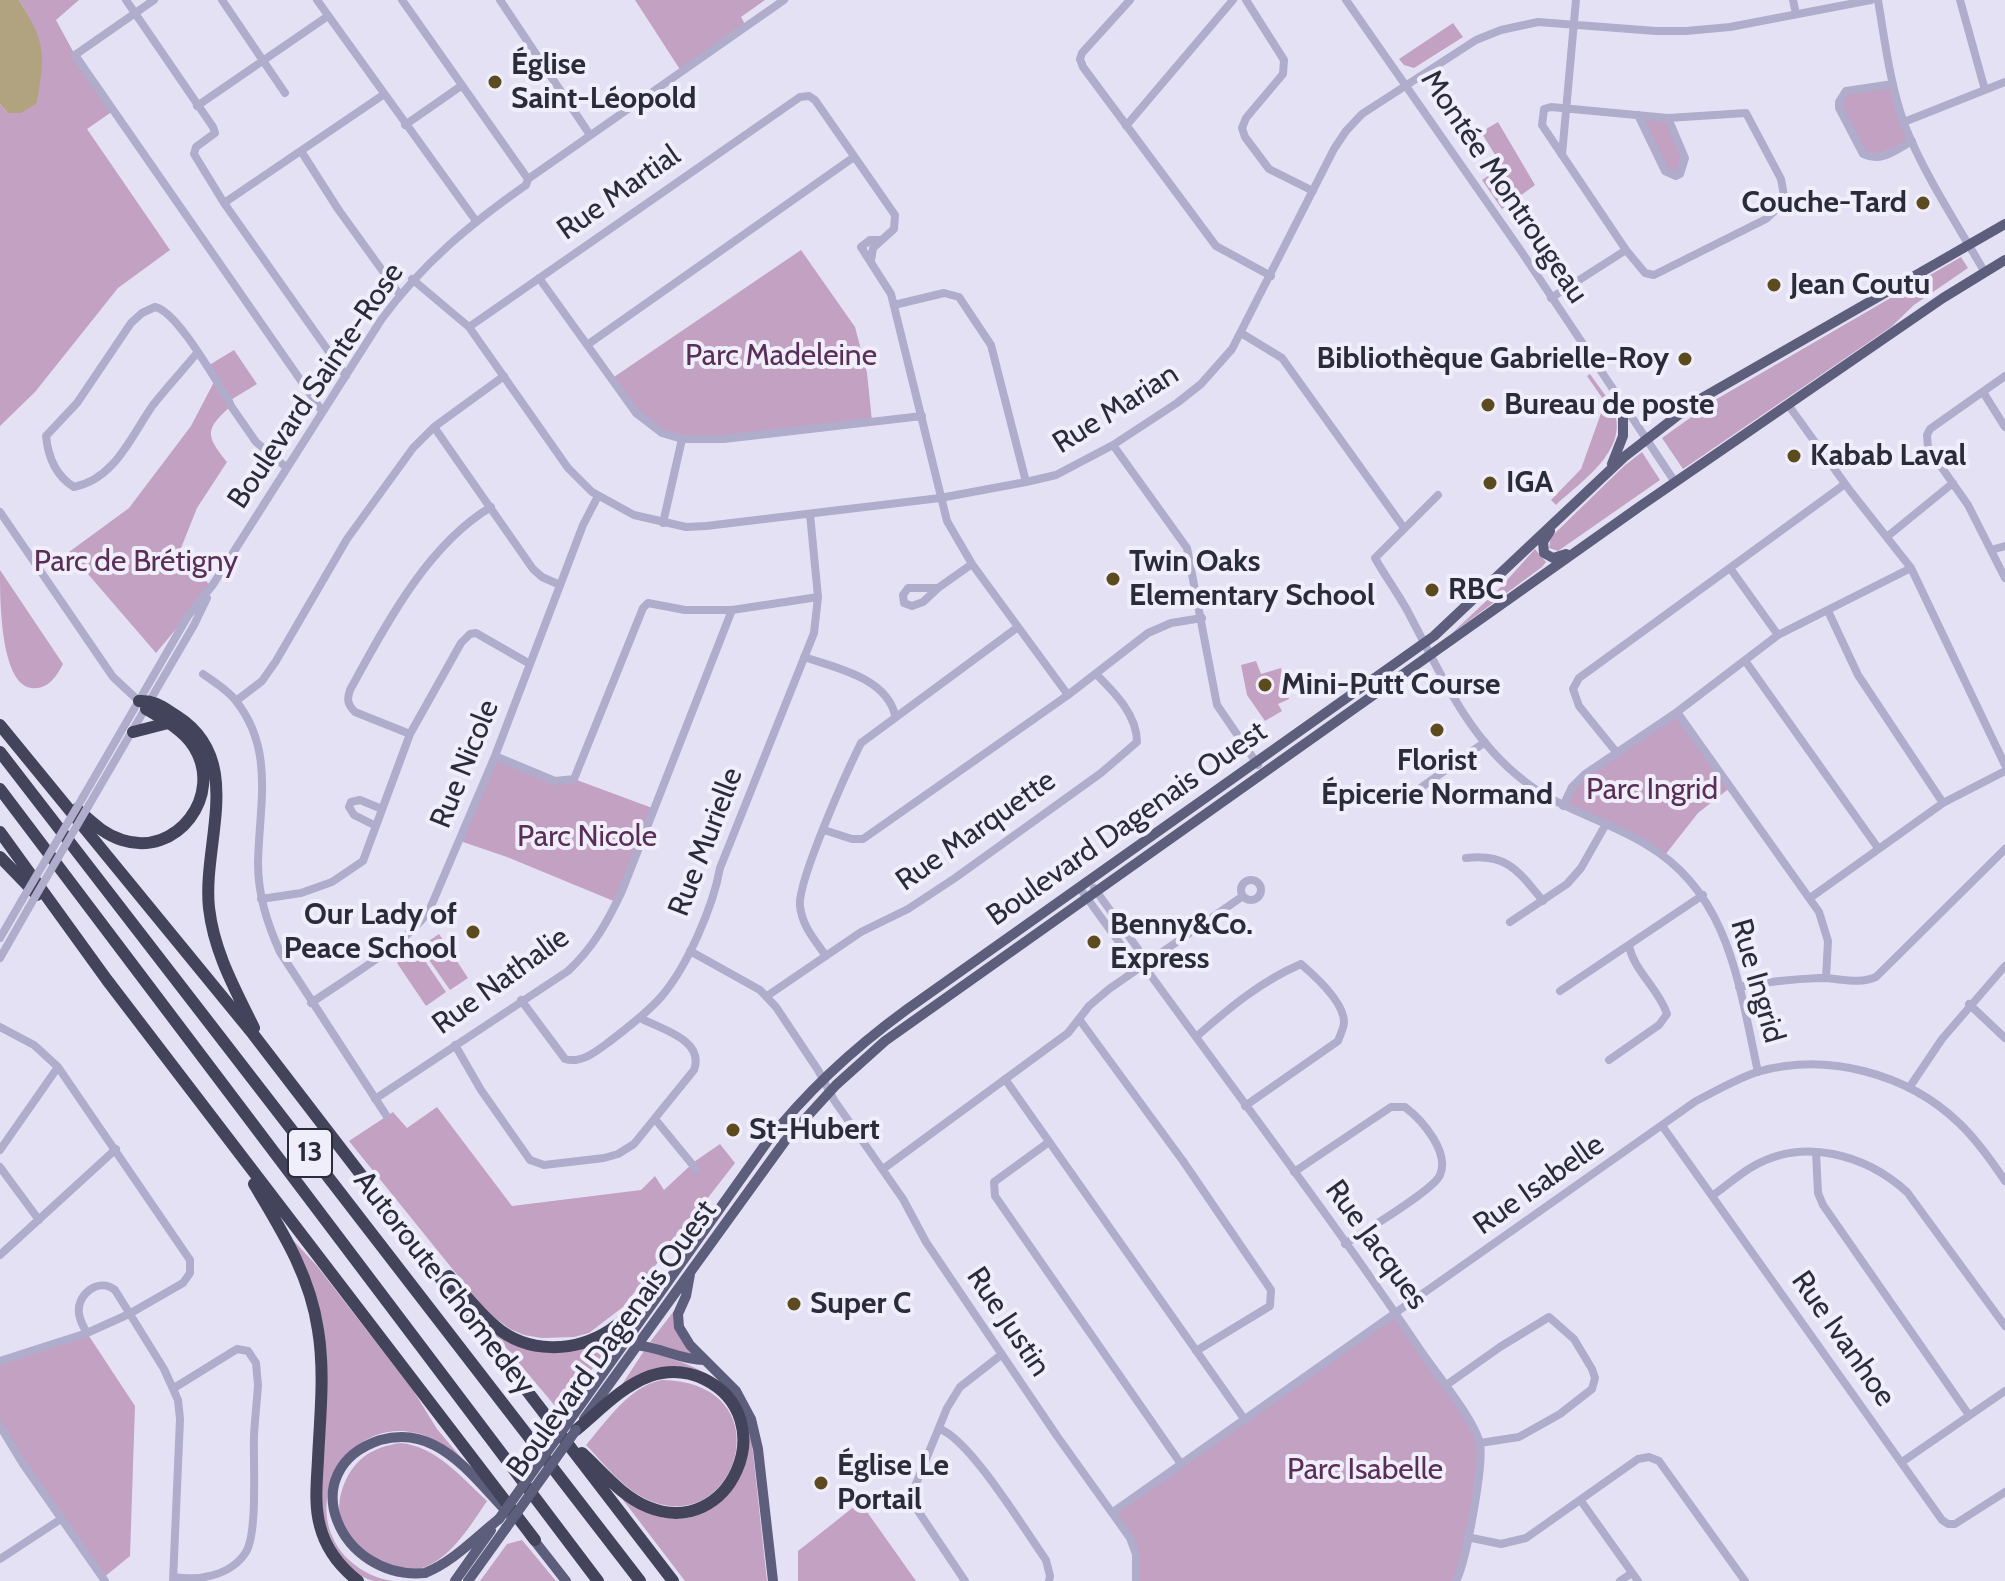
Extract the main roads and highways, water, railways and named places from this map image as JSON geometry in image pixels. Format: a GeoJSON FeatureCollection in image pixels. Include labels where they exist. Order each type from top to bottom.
{"type":"FeatureCollection","features":[{"type":"Feature","properties":{"kind":"highway"},"geometry":{"type":"LineString","coordinates":[[50,786],[95,826],[115,838],[138,843],[169,836],[193,816],[204,782],[201,763],[194,748],[146,703],[191,726],[204,740],[213,759],[218,787],[208,881],[211,922],[226,970],[265,1048]]}},
{"type":"Feature","properties":{"kind":"highway"},"geometry":{"type":"LineString","coordinates":[[133,732],[168,723]]}},
{"type":"Feature","properties":{"kind":"highway"},"geometry":{"type":"LineString","coordinates":[[0,725],[265,1048],[673,1581]]}},
{"type":"Feature","properties":{"kind":"highway","name":"Autoroute Chomedey"},"geometry":{"type":"LineString","coordinates":[[0,752],[640,1581]]}},
{"type":"Feature","properties":{"kind":"highway","name":"Autoroute Chomedey"},"geometry":{"type":"LineString","coordinates":[[0,789],[598,1581]]}},
{"type":"Feature","properties":{"kind":"highway"},"geometry":{"type":"LineString","coordinates":[[0,832],[221,1130],[535,1540]]}},
{"type":"Feature","properties":{"kind":"highway"},"geometry":{"type":"LineString","coordinates":[[0,857],[70,929]]}},
{"type":"Feature","properties":{"kind":"highway"},"geometry":{"type":"LineString","coordinates":[[221,1130],[289,1242],[309,1291],[321,1358],[318,1515],[332,1553],[358,1581]]}},
{"type":"Feature","properties":{"kind":"highway"},"geometry":{"type":"LineString","coordinates":[[390,1211],[490,1322],[510,1337],[529,1344],[560,1347],[591,1340],[615,1326],[656,1289]]}},
{"type":"Feature","properties":{"kind":"highway"},"geometry":{"type":"LineString","coordinates":[[560,1433],[625,1493],[645,1506],[667,1512],[696,1509],[719,1496],[734,1478],[743,1451],[741,1423],[730,1401],[710,1383],[682,1373],[660,1373],[638,1381],[572,1426]]}},
{"type":"Feature","properties":{"kind":"main road","name":"Boulevard Dagenais Ouest"},"geometry":{"type":"LineString","coordinates":[[572,1426],[624,1344],[767,1142],[823,1079],[884,1027],[1452,621],[1609,470],[1646,438],[1705,395],[2005,224]]}},
{"type":"Feature","properties":{"kind":"main road","name":"Boulevard Dagenais Ouest"},"geometry":{"type":"LineString","coordinates":[[455,1581],[503,1523],[785,1141],[830,1092],[885,1041],[1575,551],[1984,271],[2005,260]]}},
{"type":"Feature","properties":{"kind":"main road"},"geometry":{"type":"LineString","coordinates":[[1609,470],[1623,436],[1623,404]]}},
{"type":"Feature","properties":{"kind":"main road"},"geometry":{"type":"LineString","coordinates":[[1558,517],[1543,542],[1544,553],[1553,558],[1575,551]]}},
{"type":"Feature","properties":{"kind":"main road"},"geometry":{"type":"LineString","coordinates":[[692,1268],[686,1296],[678,1314],[679,1327],[684,1338],[736,1391],[754,1426],[773,1581]]}},
{"type":"Feature","properties":{"kind":"main road"},"geometry":{"type":"LineString","coordinates":[[656,1289],[676,1271]]}},
{"type":"Feature","properties":{"kind":"main road"},"geometry":{"type":"LineString","coordinates":[[624,1344],[704,1360]]}},
{"type":"Feature","properties":{"kind":"main road"},"geometry":{"type":"LineString","coordinates":[[503,1523],[435,1568],[410,1577],[390,1576],[361,1564],[344,1545],[334,1522],[334,1493],[342,1471],[362,1449],[393,1437],[416,1438],[432,1444],[452,1457],[535,1540],[566,1581]]}},
{"type":"Feature","properties":{"kind":"main road","name":"Boulevard Dagenais Ouest"},"geometry":{"type":"LineString","coordinates":[[468,1581],[503,1523]]}},
{"type":"Feature","properties":{"kind":"place","name":"Église Saint-Léopold"},"geometry":{"type":"Point","coordinates":[495,82]}},
{"type":"Feature","properties":{"kind":"place","name":"Couche-Tard"},"geometry":{"type":"Point","coordinates":[1923,203]}},
{"type":"Feature","properties":{"kind":"place","name":"Jean Coutu"},"geometry":{"type":"Point","coordinates":[1774,285]}},
{"type":"Feature","properties":{"kind":"place","name":"Bibliothèque Gabrielle-Roy"},"geometry":{"type":"Point","coordinates":[1685,359]}},
{"type":"Feature","properties":{"kind":"place","name":"Bureau de poste"},"geometry":{"type":"Point","coordinates":[1488,405]}},
{"type":"Feature","properties":{"kind":"place","name":"Kabab Laval"},"geometry":{"type":"Point","coordinates":[1794,456]}},
{"type":"Feature","properties":{"kind":"place","name":"IGA"},"geometry":{"type":"Point","coordinates":[1490,483]}},
{"type":"Feature","properties":{"kind":"place","name":"Twin Oaks Elementary School"},"geometry":{"type":"Point","coordinates":[1113,579]}},
{"type":"Feature","properties":{"kind":"place","name":"RBC"},"geometry":{"type":"Point","coordinates":[1432,590]}},
{"type":"Feature","properties":{"kind":"place","name":"Mini-Putt Course"},"geometry":{"type":"Point","coordinates":[1265,685]}},
{"type":"Feature","properties":{"kind":"place","name":"Florist Épicerie Normand"},"geometry":{"type":"Point","coordinates":[1437,730]}},
{"type":"Feature","properties":{"kind":"place","name":"Our Lady of Peace School"},"geometry":{"type":"Point","coordinates":[473,932]}},
{"type":"Feature","properties":{"kind":"place","name":"Benny&Co. Express"},"geometry":{"type":"Point","coordinates":[1094,942]}},
{"type":"Feature","properties":{"kind":"place","name":"St-Hubert"},"geometry":{"type":"Point","coordinates":[733,1130]}},
{"type":"Feature","properties":{"kind":"place","name":"Super C"},"geometry":{"type":"Point","coordinates":[794,1304]}},
{"type":"Feature","properties":{"kind":"place","name":"Église Le Portail"},"geometry":{"type":"Point","coordinates":[821,1483]}},
{"type":"Feature","properties":{"kind":"park label","name":"Parc Madeleine"},"geometry":{"type":"Point","coordinates":[781,356]}},
{"type":"Feature","properties":{"kind":"park label","name":"Parc de Brétigny"},"geometry":{"type":"Point","coordinates":[136,562]}},
{"type":"Feature","properties":{"kind":"park label","name":"Parc Ingrid"},"geometry":{"type":"Point","coordinates":[1652,790]}},
{"type":"Feature","properties":{"kind":"park label","name":"Parc Nicole"},"geometry":{"type":"Point","coordinates":[587,837]}},
{"type":"Feature","properties":{"kind":"park label","name":"Parc Isabelle"},"geometry":{"type":"Point","coordinates":[1365,1470]}}]}
